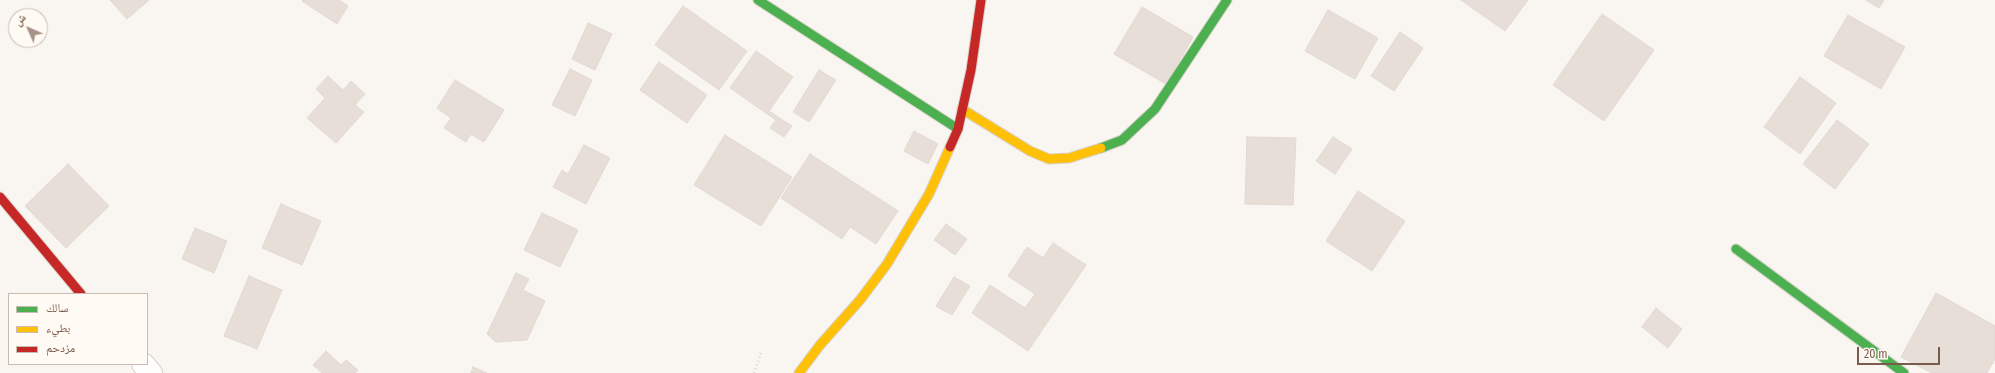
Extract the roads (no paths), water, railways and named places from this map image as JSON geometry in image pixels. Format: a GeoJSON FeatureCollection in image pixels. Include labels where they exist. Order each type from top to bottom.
{"type":"FeatureCollection","features":[{"type":"Feature","properties":{"kind":"street"},"geometry":{"type":"LineString","coordinates":[[758,0],[958,129]]}},
{"type":"Feature","properties":{"kind":"street"},"geometry":{"type":"LineString","coordinates":[[799,373],[820,345],[860,300],[887,264],[929,194],[958,129],[971,70],[981,0]]}},
{"type":"Feature","properties":{"kind":"street"},"geometry":{"type":"LineString","coordinates":[[962,109],[1030,151],[1049,159],[1069,158],[1092,152],[1122,140],[1155,109],[1227,0]]}},
{"type":"Feature","properties":{"kind":"street"},"geometry":{"type":"LineString","coordinates":[[0,197],[80,293]]}},
{"type":"Feature","properties":{"kind":"street"},"geometry":{"type":"LineString","coordinates":[[1736,249],[1904,373]]}},
{"type":"Feature","properties":{"kind":"street"},"geometry":{"type":"LineString","coordinates":[[144,365],[151,373]]}}]}
